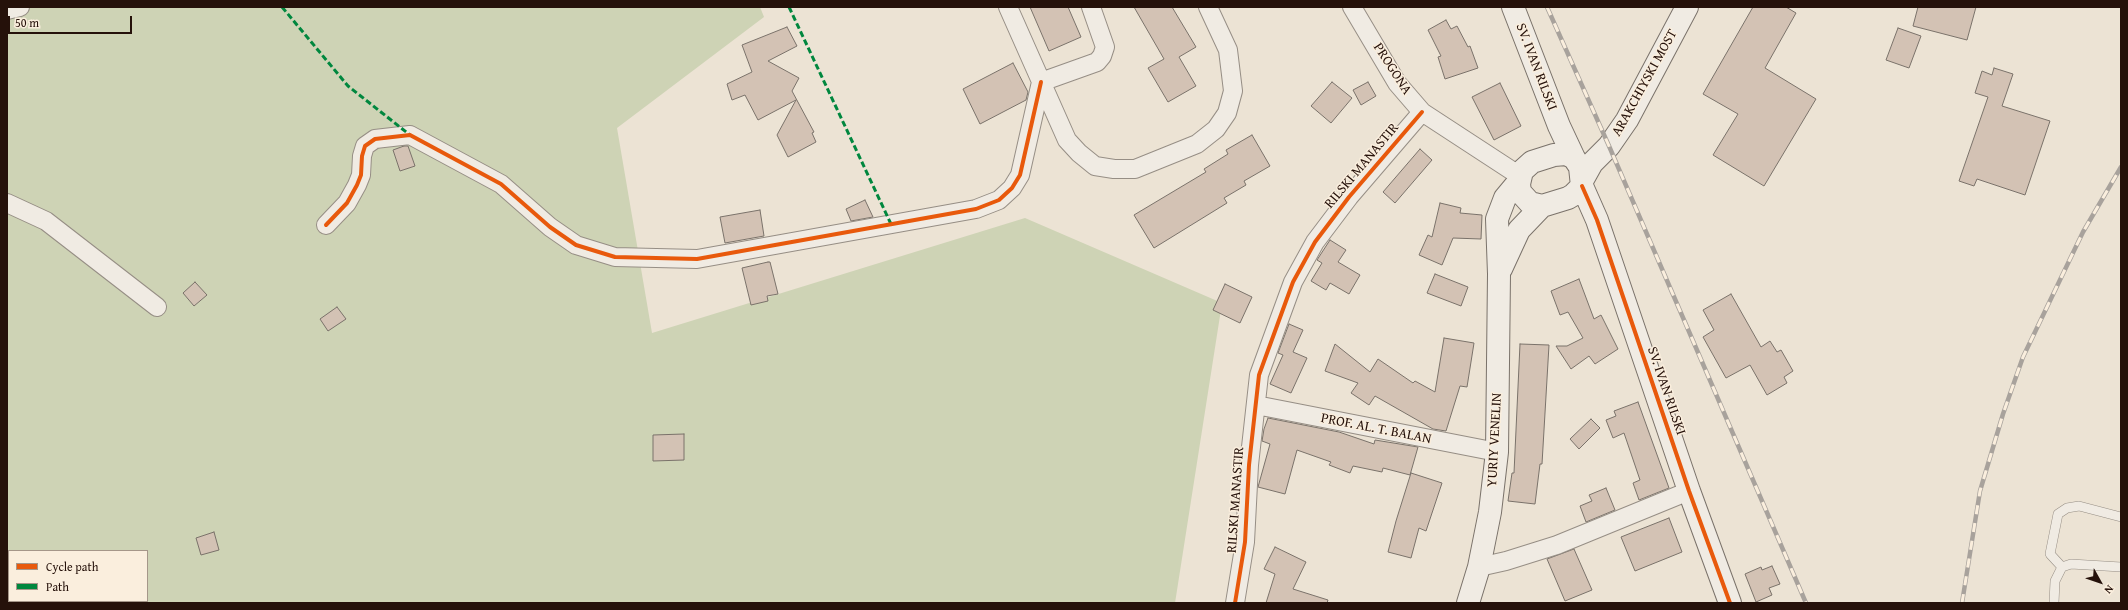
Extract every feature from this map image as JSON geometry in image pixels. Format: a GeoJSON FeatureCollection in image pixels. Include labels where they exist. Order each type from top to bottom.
{"type":"FeatureCollection","features":[{"type":"Feature","properties":{"kind":"street"},"geometry":{"type":"LineString","coordinates":[[7,10],[20,7]]}},
{"type":"Feature","properties":{"kind":"street"},"geometry":{"type":"LineString","coordinates":[[1008,7],[1067,140],[1079,153],[1095,166],[1114,170],[1135,169],[1197,144],[1216,129],[1227,113],[1233,91],[1228,50],[1208,7]]}},
{"type":"Feature","properties":{"kind":"street"},"geometry":{"type":"LineString","coordinates":[[1041,82],[1097,62],[1102,56],[1105,47],[1091,7]]}},
{"type":"Feature","properties":{"kind":"street","name":"PROGONA"},"geometry":{"type":"LineString","coordinates":[[1352,7],[1397,83],[1422,112],[1520,178]]}},
{"type":"Feature","properties":{"kind":"street","name":"SV. IVAN RILSKI"},"geometry":{"type":"LineString","coordinates":[[1514,7],[1559,126],[1573,173],[1588,211],[1597,220],[1689,491],[1730,603]]}},
{"type":"Feature","properties":{"kind":"street","name":"ARAKCHIYSKI MOST"},"geometry":{"type":"LineString","coordinates":[[1573,173],[1586,162],[1598,156],[1609,146],[1627,120],[1687,7]]}},
{"type":"Feature","properties":{"kind":"street"},"geometry":{"type":"LineString","coordinates":[[326,225],[346,203],[357,185],[361,175],[362,156],[365,146],[375,140],[410,135],[501,184],[550,227],[576,245],[615,257],[697,259],[976,209],[999,200],[1012,188],[1020,175],[1041,82]]}},
{"type":"Feature","properties":{"kind":"street","name":"RILSKI MANASTIR"},"geometry":{"type":"LineString","coordinates":[[1235,603],[1245,542],[1249,465],[1259,376],[1293,282],[1315,242],[1349,197],[1422,112]]}},
{"type":"Feature","properties":{"kind":"street","name":"YURIY VENELIN"},"geometry":{"type":"LineString","coordinates":[[1468,603],[1479,567],[1490,512],[1497,452],[1499,274],[1497,219],[1505,198],[1520,178],[1525,167],[1532,162],[1573,173]]}},
{"type":"Feature","properties":{"kind":"street"},"geometry":{"type":"LineString","coordinates":[[1520,178],[1523,196],[1530,204],[1542,206],[1573,173]]}},
{"type":"Feature","properties":{"kind":"street"},"geometry":{"type":"LineString","coordinates":[[7,203],[46,221],[157,307]]}},
{"type":"Feature","properties":{"kind":"street","name":"YURIY VENELIN"},"geometry":{"type":"LineString","coordinates":[[1499,274],[1506,254],[1519,230],[1542,206]]}},
{"type":"Feature","properties":{"kind":"street","name":"PROF. AL. T. BALAN"},"geometry":{"type":"LineString","coordinates":[[1256,405],[1497,452]]}},
{"type":"Feature","properties":{"kind":"street"},"geometry":{"type":"LineString","coordinates":[[1479,567],[1506,561],[1557,545],[1689,491]]}},
{"type":"Feature","properties":{"kind":"lane"},"geometry":{"type":"LineString","coordinates":[[2062,567],[2050,554],[2058,514],[2067,508],[2079,506],[2121,517]]}},
{"type":"Feature","properties":{"kind":"lane"},"geometry":{"type":"LineString","coordinates":[[2054,603],[2055,581],[2062,567],[2072,564],[2121,568]]}},
{"type":"Feature","properties":{"kind":"green space"},"geometry":{"type":"Polygon","coordinates":[[[7,7],[760,7],[764,17],[617,128],[652,333],[1025,218],[1222,303],[1175,603],[34,603],[148,602],[148,550],[8,550],[8,552],[7,7]]]}},
{"type":"Feature","properties":{"kind":"building"},"geometry":{"type":"Polygon","coordinates":[[[1030,7],[1068,7],[1081,37],[1049,51],[1030,7]]]}},
{"type":"Feature","properties":{"kind":"building"},"geometry":{"type":"Polygon","coordinates":[[[1134,7],[1172,7],[1196,47],[1179,57],[1196,86],[1168,102],[1148,68],[1164,59],[1134,7]]]}},
{"type":"Feature","properties":{"kind":"building"},"geometry":{"type":"Polygon","coordinates":[[[1753,7],[1786,7],[1796,13],[1765,68],[1816,99],[1764,186],[1713,155],[1738,114],[1703,94],[1753,7]]]}},
{"type":"Feature","properties":{"kind":"building"},"geometry":{"type":"Polygon","coordinates":[[[1918,7],[1976,7],[1967,40],[1913,26],[1918,7]]]}},
{"type":"Feature","properties":{"kind":"building"},"geometry":{"type":"Polygon","coordinates":[[[1446,20],[1451,29],[1457,26],[1468,47],[1470,46],[1478,68],[1445,79],[1438,57],[1441,56],[1428,30],[1446,20]]]}},
{"type":"Feature","properties":{"kind":"building"},"geometry":{"type":"Polygon","coordinates":[[[787,27],[797,46],[768,61],[799,78],[792,91],[814,132],[812,133],[816,142],[788,157],[777,135],[796,100],[758,120],[745,95],[732,100],[727,84],[752,72],[742,45],[787,27]]]}},
{"type":"Feature","properties":{"kind":"building"},"geometry":{"type":"Polygon","coordinates":[[[1898,28],[1921,36],[1909,68],[1886,60],[1898,28]]]}},
{"type":"Feature","properties":{"kind":"building"},"geometry":{"type":"Polygon","coordinates":[[[1013,63],[1028,92],[1026,100],[980,124],[963,89],[1013,63]]]}},
{"type":"Feature","properties":{"kind":"building"},"geometry":{"type":"Polygon","coordinates":[[[1994,68],[2013,74],[2002,106],[2050,121],[2025,195],[1977,179],[1974,186],[1959,181],[1988,97],[1975,93],[1982,71],[1992,75],[1994,68]]]}},
{"type":"Feature","properties":{"kind":"building"},"geometry":{"type":"Polygon","coordinates":[[[1332,82],[1352,98],[1331,123],[1311,106],[1332,82]]]}},
{"type":"Feature","properties":{"kind":"building"},"geometry":{"type":"Polygon","coordinates":[[[1368,82],[1376,96],[1361,105],[1353,90],[1368,82]]]}},
{"type":"Feature","properties":{"kind":"building"},"geometry":{"type":"Polygon","coordinates":[[[1500,83],[1521,126],[1494,140],[1472,97],[1500,83]]]}},
{"type":"Feature","properties":{"kind":"building"},"geometry":{"type":"Polygon","coordinates":[[[1252,135],[1270,166],[1244,181],[1246,185],[1224,198],[1227,203],[1154,248],[1134,215],[1206,172],[1204,169],[1228,154],[1226,150],[1252,135]]]}},
{"type":"Feature","properties":{"kind":"building"},"geometry":{"type":"Polygon","coordinates":[[[408,146],[415,166],[400,171],[393,150],[408,146]]]}},
{"type":"Feature","properties":{"kind":"building"},"geometry":{"type":"Polygon","coordinates":[[[1420,149],[1432,160],[1395,203],[1383,192],[1420,149]]]}},
{"type":"Feature","properties":{"kind":"building"},"geometry":{"type":"Polygon","coordinates":[[[865,200],[873,217],[851,221],[846,209],[865,200]]]}},
{"type":"Feature","properties":{"kind":"building"},"geometry":{"type":"Polygon","coordinates":[[[1440,203],[1461,208],[1460,213],[1482,215],[1481,239],[1453,238],[1442,265],[1419,255],[1428,235],[1432,237],[1440,203]]]}},
{"type":"Feature","properties":{"kind":"building"},"geometry":{"type":"Polygon","coordinates":[[[760,210],[764,236],[725,243],[720,217],[760,210]]]}},
{"type":"Feature","properties":{"kind":"building"},"geometry":{"type":"Polygon","coordinates":[[[1330,240],[1346,250],[1338,262],[1360,275],[1349,294],[1330,283],[1326,290],[1311,281],[1322,263],[1317,260],[1330,240]]]}},
{"type":"Feature","properties":{"kind":"building"},"geometry":{"type":"Polygon","coordinates":[[[770,262],[778,294],[767,296],[768,301],[751,305],[742,268],[770,262]]]}},
{"type":"Feature","properties":{"kind":"building"},"geometry":{"type":"Polygon","coordinates":[[[1435,274],[1468,287],[1461,306],[1427,293],[1435,274]]]}},
{"type":"Feature","properties":{"kind":"building"},"geometry":{"type":"Polygon","coordinates":[[[1579,279],[1594,319],[1601,315],[1618,349],[1595,364],[1589,356],[1571,369],[1556,346],[1567,346],[1583,338],[1568,312],[1560,315],[1551,291],[1579,279]]]}},
{"type":"Feature","properties":{"kind":"building"},"geometry":{"type":"Polygon","coordinates":[[[195,282],[207,295],[194,306],[183,293],[195,282]]]}},
{"type":"Feature","properties":{"kind":"building"},"geometry":{"type":"Polygon","coordinates":[[[1225,284],[1252,297],[1240,323],[1213,310],[1225,284]]]}},
{"type":"Feature","properties":{"kind":"building"},"geometry":{"type":"Polygon","coordinates":[[[1731,294],[1761,347],[1770,341],[1777,352],[1781,350],[1793,371],[1784,377],[1787,383],[1767,395],[1750,365],[1726,378],[1703,337],[1714,330],[1703,310],[1731,294]]]}},
{"type":"Feature","properties":{"kind":"building"},"geometry":{"type":"Polygon","coordinates":[[[337,307],[346,319],[328,331],[320,319],[337,307]]]}},
{"type":"Feature","properties":{"kind":"building"},"geometry":{"type":"Polygon","coordinates":[[[1289,324],[1303,330],[1293,352],[1307,358],[1291,393],[1270,384],[1283,355],[1278,353],[1289,324]]]}},
{"type":"Feature","properties":{"kind":"building"},"geometry":{"type":"Polygon","coordinates":[[[1444,338],[1474,343],[1467,387],[1460,386],[1446,431],[1433,429],[1375,396],[1369,405],[1351,393],[1358,383],[1325,371],[1335,344],[1370,372],[1378,359],[1413,383],[1415,381],[1435,392],[1444,338]]]}},
{"type":"Feature","properties":{"kind":"building"},"geometry":{"type":"Polygon","coordinates":[[[1520,344],[1549,345],[1542,464],[1540,464],[1535,504],[1508,501],[1512,473],[1514,473],[1520,344]]]}},
{"type":"Feature","properties":{"kind":"building"},"geometry":{"type":"Polygon","coordinates":[[[1638,402],[1669,488],[1639,500],[1633,483],[1640,480],[1624,433],[1613,438],[1606,420],[1616,416],[1614,411],[1638,402]]]}},
{"type":"Feature","properties":{"kind":"building"},"geometry":{"type":"Polygon","coordinates":[[[1268,418],[1339,432],[1374,444],[1375,440],[1418,447],[1410,475],[1383,468],[1382,472],[1353,466],[1350,473],[1329,465],[1331,462],[1297,450],[1285,494],[1258,487],[1270,444],[1262,441],[1268,418]]]}},
{"type":"Feature","properties":{"kind":"building"},"geometry":{"type":"Polygon","coordinates":[[[1591,419],[1600,428],[1579,449],[1570,439],[1591,419]]]}},
{"type":"Feature","properties":{"kind":"building"},"geometry":{"type":"Polygon","coordinates":[[[684,434],[684,460],[653,461],[653,435],[684,434]]]}},
{"type":"Feature","properties":{"kind":"building"},"geometry":{"type":"Polygon","coordinates":[[[1411,473],[1442,483],[1426,531],[1419,528],[1411,558],[1388,552],[1411,473]]]}},
{"type":"Feature","properties":{"kind":"building"},"geometry":{"type":"Polygon","coordinates":[[[1606,488],[1615,510],[1586,522],[1580,506],[1592,501],[1589,495],[1606,488]]]}},
{"type":"Feature","properties":{"kind":"building"},"geometry":{"type":"Polygon","coordinates":[[[1669,518],[1682,552],[1635,571],[1621,537],[1669,518]]]}},
{"type":"Feature","properties":{"kind":"building"},"geometry":{"type":"Polygon","coordinates":[[[214,532],[219,550],[201,555],[196,538],[214,532]]]}},
{"type":"Feature","properties":{"kind":"building"},"geometry":{"type":"Polygon","coordinates":[[[1275,547],[1306,562],[1293,589],[1328,600],[1327,603],[1266,603],[1275,574],[1264,569],[1275,547]]]}},
{"type":"Feature","properties":{"kind":"building"},"geometry":{"type":"Polygon","coordinates":[[[1574,549],[1592,590],[1565,601],[1547,559],[1574,549]]]}},
{"type":"Feature","properties":{"kind":"building"},"geometry":{"type":"Polygon","coordinates":[[[1772,566],[1780,584],[1769,588],[1772,595],[1756,602],[1745,574],[1761,567],[1762,570],[1772,566]]]}},
{"type":"Feature","properties":{"kind":"railway"},"geometry":{"type":"LineString","coordinates":[[1547,7],[1609,146],[1806,603]]}},
{"type":"Feature","properties":{"kind":"railway"},"geometry":{"type":"LineString","coordinates":[[1962,603],[1980,491],[2003,414],[2023,357],[2083,232],[2121,167]]}},
{"type":"Feature","properties":{"kind":"marked path"},"geometry":{"type":"LineString","coordinates":[[282,7],[348,86],[410,135]]}},
{"type":"Feature","properties":{"kind":"marked path"},"geometry":{"type":"LineString","coordinates":[[789,7],[891,224]]}},
{"type":"Feature","properties":{"kind":"cycle path"},"geometry":{"type":"LineString","coordinates":[[326,225],[347,203],[357,185],[361,175],[362,156],[365,146],[375,139],[410,135],[501,184],[550,227],[576,245],[615,257],[697,259],[976,209],[999,200],[1012,188],[1020,175],[1041,82]]}},
{"type":"Feature","properties":{"kind":"cycle path"},"geometry":{"type":"LineString","coordinates":[[1235,603],[1245,542],[1249,465],[1259,375],[1293,282],[1315,242],[1349,197],[1422,112]]}},
{"type":"Feature","properties":{"kind":"cycle path"},"geometry":{"type":"LineString","coordinates":[[1582,186],[1597,220],[1689,491],[1730,603]]}}]}
